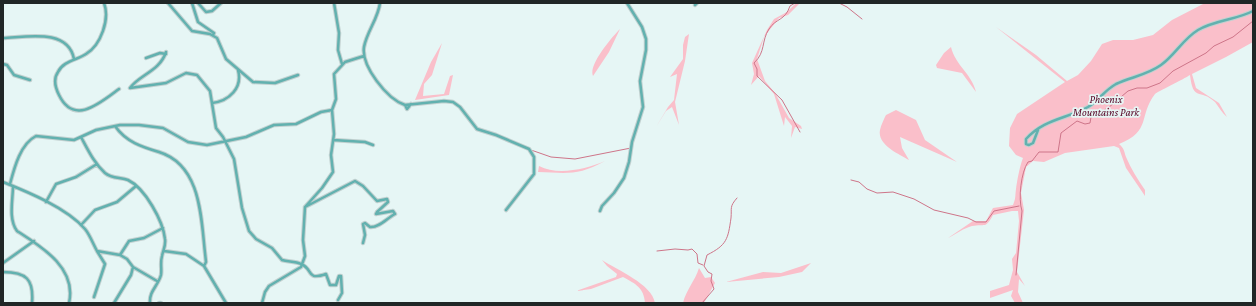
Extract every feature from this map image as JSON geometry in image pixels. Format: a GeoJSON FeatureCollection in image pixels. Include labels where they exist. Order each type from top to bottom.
{"type":"FeatureCollection","features":[{"type":"Feature","properties":{"kind":"street"},"geometry":{"type":"LineString","coordinates":[[104,3],[107,17],[98,39],[87,53],[61,67],[56,77],[57,91],[67,107],[78,110],[92,107],[119,89]]}},
{"type":"Feature","properties":{"kind":"street"},"geometry":{"type":"LineString","coordinates":[[168,3],[192,31],[213,35]]}},
{"type":"Feature","properties":{"kind":"street"},"geometry":{"type":"LineString","coordinates":[[192,3],[198,22],[214,33],[213,35],[220,42],[226,59],[255,82],[275,83],[298,75]]}},
{"type":"Feature","properties":{"kind":"street"},"geometry":{"type":"LineString","coordinates":[[198,3],[206,12],[212,11],[221,3]]}},
{"type":"Feature","properties":{"kind":"street"},"geometry":{"type":"LineString","coordinates":[[334,3],[339,33],[338,50],[342,64]]}},
{"type":"Feature","properties":{"kind":"street"},"geometry":{"type":"LineString","coordinates":[[380,3],[376,21],[365,42],[364,56],[382,88],[400,103],[405,105],[444,101],[453,102],[460,107],[473,126],[480,131],[496,135],[529,149],[535,161],[534,174],[506,210]]}},
{"type":"Feature","properties":{"kind":"street"},"geometry":{"type":"LineString","coordinates":[[600,211],[602,206],[614,193],[624,178],[628,166],[632,142],[643,107],[640,81],[646,42],[642,28],[627,3]]}},
{"type":"Feature","properties":{"kind":"street"},"geometry":{"type":"LineString","coordinates":[[1038,130],[1033,143],[1029,145],[1026,144],[1026,139],[1046,123],[1087,108],[1115,84],[1159,66],[1177,51],[1189,36],[1200,29],[1253,11]]}},
{"type":"Feature","properties":{"kind":"street"},"geometry":{"type":"LineString","coordinates":[[3,38],[47,37],[57,39],[68,44],[72,50],[74,60]]}},
{"type":"Feature","properties":{"kind":"street"},"geometry":{"type":"LineString","coordinates":[[146,58],[160,53],[166,53],[151,73],[130,88],[166,83],[189,72],[197,76],[208,87],[211,96],[216,128],[223,137],[234,159],[242,208],[249,230],[256,238],[272,248],[282,260],[302,264],[313,277],[326,274],[329,284],[333,286],[338,276],[341,276],[342,293],[338,300]]}},
{"type":"Feature","properties":{"kind":"street"},"geometry":{"type":"LineString","coordinates":[[262,303],[265,292],[269,286],[299,268],[302,264],[305,256],[305,206],[322,188],[332,174],[332,110],[336,99],[334,74],[342,64],[354,58],[364,56]]}},
{"type":"Feature","properties":{"kind":"street"},"geometry":{"type":"LineString","coordinates":[[3,64],[7,64],[14,75],[30,80]]}},
{"type":"Feature","properties":{"kind":"street"},"geometry":{"type":"LineString","coordinates":[[212,103],[226,99],[238,88],[240,77],[238,70]]}},
{"type":"Feature","properties":{"kind":"street"},"geometry":{"type":"LineString","coordinates":[[69,303],[70,290],[64,270],[52,255],[34,241],[17,231],[13,225],[12,185],[15,168],[27,144],[32,138],[39,135],[69,140],[81,137],[91,131],[115,126],[154,126],[169,131],[188,142],[203,145],[246,137],[274,125],[296,124],[321,112],[332,110]]}},
{"type":"Feature","properties":{"kind":"street"},"geometry":{"type":"LineString","coordinates":[[115,126],[134,143],[165,155],[181,166],[188,174],[196,194],[205,252],[204,266]]}},
{"type":"Feature","properties":{"kind":"street"},"geometry":{"type":"LineString","coordinates":[[81,137],[97,164],[109,176],[128,180],[136,186],[156,211],[163,228],[165,240],[161,275],[150,295],[150,303]]}},
{"type":"Feature","properties":{"kind":"street"},"geometry":{"type":"LineString","coordinates":[[333,140],[365,142],[374,145]]}},
{"type":"Feature","properties":{"kind":"street"},"geometry":{"type":"LineString","coordinates":[[46,202],[56,184],[76,177],[97,164]]}},
{"type":"Feature","properties":{"kind":"street"},"geometry":{"type":"LineString","coordinates":[[305,206],[355,181],[363,186],[377,201],[387,199],[388,202],[376,214],[393,211],[395,214],[388,217],[376,227],[370,227],[363,224],[365,235],[363,243]]}},
{"type":"Feature","properties":{"kind":"street"},"geometry":{"type":"LineString","coordinates":[[3,182],[30,192],[64,211],[88,232],[106,264],[94,297]]}},
{"type":"Feature","properties":{"kind":"street"},"geometry":{"type":"LineString","coordinates":[[81,225],[95,210],[117,202],[136,186]]}},
{"type":"Feature","properties":{"kind":"street"},"geometry":{"type":"LineString","coordinates":[[120,255],[129,241],[144,238],[163,228]]}},
{"type":"Feature","properties":{"kind":"street"},"geometry":{"type":"LineString","coordinates":[[3,263],[34,241]]}},
{"type":"Feature","properties":{"kind":"street"},"geometry":{"type":"LineString","coordinates":[[97,250],[120,255],[127,259],[133,267],[158,281]]}},
{"type":"Feature","properties":{"kind":"street"},"geometry":{"type":"LineString","coordinates":[[164,251],[189,255],[204,266],[226,303]]}},
{"type":"Feature","properties":{"kind":"street"},"geometry":{"type":"LineString","coordinates":[[114,303],[131,275],[133,267]]}},
{"type":"Feature","properties":{"kind":"street"},"geometry":{"type":"LineString","coordinates":[[131,275],[140,271]]}},
{"type":"Feature","properties":{"kind":"street"},"geometry":{"type":"LineString","coordinates":[[3,272],[17,272],[26,277],[33,291],[32,303]]}},
{"type":"Feature","properties":{"kind":"green space"},"geometry":{"type":"Polygon","coordinates":[[[796,3],[800,3],[788,15],[779,18],[764,37],[757,59],[765,81],[775,93],[789,118],[801,126],[802,129],[795,127],[791,138],[792,126],[785,117],[784,126],[774,94],[759,76],[751,85],[754,74],[752,63],[767,30],[774,19],[787,12],[796,3]]]}},
{"type":"Feature","properties":{"kind":"green space","name":"Phoenix Mountains Park"},"geometry":{"type":"Polygon","coordinates":[[[1253,3],[1253,42],[1192,74],[1196,88],[1219,103],[1227,117],[1210,98],[1195,92],[1191,83],[1190,75],[1155,94],[1136,134],[1119,144],[1123,148],[1130,166],[1145,190],[1145,196],[1126,168],[1119,148],[1114,146],[1065,153],[1044,162],[1033,161],[1026,167],[1021,193],[1024,210],[1017,272],[1025,286],[1019,279],[1018,292],[1023,303],[1015,303],[1011,296],[1013,290],[990,298],[990,291],[1009,285],[1013,270],[1012,259],[1016,253],[1019,221],[1018,211],[993,215],[988,223],[969,227],[948,238],[973,221],[986,221],[993,208],[1013,205],[1023,158],[1016,155],[1009,146],[1010,128],[1017,114],[1065,82],[996,27],[1036,55],[1067,81],[1078,75],[1091,61],[1102,44],[1113,40],[1133,40],[1153,35],[1172,20],[1203,4],[1253,3]]]}},
{"type":"Feature","properties":{"kind":"green space"},"geometry":{"type":"Polygon","coordinates":[[[620,29],[609,52],[593,76],[592,71],[597,58],[620,29]]]}},
{"type":"Feature","properties":{"kind":"green space"},"geometry":{"type":"Polygon","coordinates":[[[689,34],[685,61],[675,102],[679,125],[672,107],[666,111],[656,127],[668,107],[674,100],[677,74],[670,77],[683,59],[683,45],[685,37],[689,34]]]}},
{"type":"Feature","properties":{"kind":"green space"},"geometry":{"type":"Polygon","coordinates":[[[442,43],[432,75],[424,84],[423,96],[444,94],[450,76],[453,75],[449,95],[415,100],[431,62],[442,43]]]}},
{"type":"Feature","properties":{"kind":"green space"},"geometry":{"type":"Polygon","coordinates":[[[951,47],[956,59],[971,80],[976,92],[962,73],[937,68],[936,65],[944,53],[951,47]]]}},
{"type":"Feature","properties":{"kind":"green space"},"geometry":{"type":"Polygon","coordinates":[[[896,110],[916,120],[925,140],[957,162],[900,137],[902,148],[909,160],[885,145],[880,135],[880,130],[886,115],[896,110]]]}},
{"type":"Feature","properties":{"kind":"green space"},"geometry":{"type":"Polygon","coordinates":[[[605,161],[596,166],[580,171],[565,173],[538,172],[539,166],[555,171],[563,171],[581,169],[605,161]]]}},
{"type":"Feature","properties":{"kind":"green space"},"geometry":{"type":"Polygon","coordinates":[[[602,260],[641,284],[648,290],[655,303],[645,303],[641,290],[632,282],[623,277],[591,289],[576,291],[616,277],[617,274],[602,260]]]}},
{"type":"Feature","properties":{"kind":"green space"},"geometry":{"type":"Polygon","coordinates":[[[811,263],[802,272],[779,277],[726,282],[763,272],[781,273],[811,263]]]}},
{"type":"Feature","properties":{"kind":"green space"},"geometry":{"type":"Polygon","coordinates":[[[699,268],[705,278],[711,277],[715,283],[704,303],[683,303],[686,294],[699,268]]]}},
{"type":"Feature","properties":{"kind":"waterway"},"geometry":{"type":"LineString","coordinates":[[795,3],[790,6],[786,14],[769,29],[762,51],[754,63],[757,69],[757,76],[782,100],[800,132]]}},
{"type":"Feature","properties":{"kind":"waterway"},"geometry":{"type":"LineString","coordinates":[[839,3],[847,7],[862,19]]}},
{"type":"Feature","properties":{"kind":"waterway"},"geometry":{"type":"LineString","coordinates":[[1016,275],[1022,211],[1020,200],[1021,186],[1028,162],[1032,161],[1039,152],[1058,152],[1061,133],[1077,121],[1085,124],[1090,123],[1091,117],[1108,108],[1128,91],[1137,88],[1147,88],[1160,83],[1173,71],[1206,53],[1214,46],[1233,37],[1253,21]]}},
{"type":"Feature","properties":{"kind":"waterway"},"geometry":{"type":"LineString","coordinates":[[531,150],[551,157],[575,159],[631,148]]}},
{"type":"Feature","properties":{"kind":"waterway"},"geometry":{"type":"LineString","coordinates":[[851,180],[859,182],[867,189],[877,193],[893,192],[914,199],[934,210],[968,218],[976,222],[986,222],[994,211],[1019,206]]}},
{"type":"Feature","properties":{"kind":"waterway"},"geometry":{"type":"LineString","coordinates":[[702,303],[714,289],[711,281],[712,274],[708,272],[704,266],[707,255],[719,248],[725,241],[730,225],[732,206],[737,198]]}},
{"type":"Feature","properties":{"kind":"waterway"},"geometry":{"type":"LineString","coordinates":[[657,251],[692,249],[697,254],[698,263],[703,265]]}}]}
